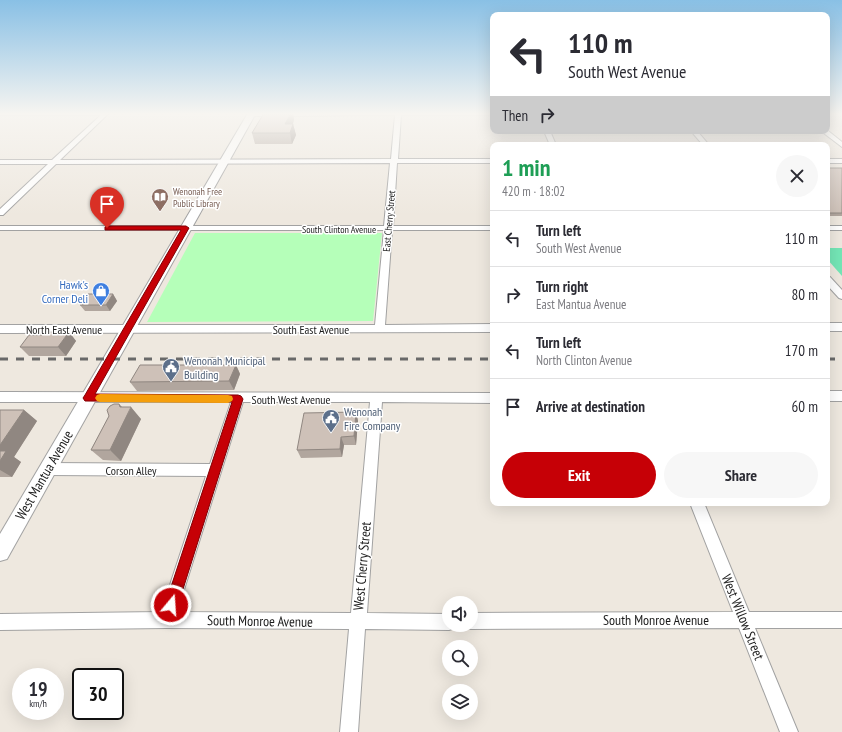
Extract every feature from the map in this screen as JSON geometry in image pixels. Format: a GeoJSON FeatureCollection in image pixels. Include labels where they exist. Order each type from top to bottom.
{"type":"FeatureCollection","features":[{"type":"Feature","properties":{"kind":"street"},"geometry":{"type":"LineString","coordinates":[[0,212],[70,147]]}},
{"type":"Feature","properties":{"kind":"street","name":"West Mantua Avenue"},"geometry":{"type":"LineString","coordinates":[[0,552],[232,147]]}},
{"type":"Feature","properties":{"kind":"street","name":"East Cherry Street"},"geometry":{"type":"LineString","coordinates":[[380,328],[395,147]]}},
{"type":"Feature","properties":{"kind":"street"},"geometry":{"type":"LineString","coordinates":[[0,162],[490,161]]}},
{"type":"Feature","properties":{"kind":"street"},"geometry":{"type":"LineString","coordinates":[[830,161],[842,161]]}},
{"type":"Feature","properties":{"kind":"street","name":"South Clinton Avenue"},"geometry":{"type":"LineString","coordinates":[[0,228],[490,228]]}},
{"type":"Feature","properties":{"kind":"street"},"geometry":{"type":"LineString","coordinates":[[830,228],[842,228]]}},
{"type":"Feature","properties":{"kind":"street"},"geometry":{"type":"LineString","coordinates":[[830,282],[842,296]]}},
{"type":"Feature","properties":{"kind":"street"},"geometry":{"type":"LineString","coordinates":[[830,327],[842,327]]}},
{"type":"Feature","properties":{"kind":"street","name":"North East Avenue"},"geometry":{"type":"LineString","coordinates":[[0,328],[128,329]]}},
{"type":"Feature","properties":{"kind":"street","name":"South East Avenue"},"geometry":{"type":"LineString","coordinates":[[128,329],[490,328]]}},
{"type":"Feature","properties":{"kind":"street"},"geometry":{"type":"LineString","coordinates":[[830,396],[842,396]]}},
{"type":"Feature","properties":{"kind":"street","name":"South West Avenue"},"geometry":{"type":"LineString","coordinates":[[0,397],[238,399],[490,398]]}},
{"type":"Feature","properties":{"kind":"street"},"geometry":{"type":"LineString","coordinates":[[166,620],[238,399]]}},
{"type":"Feature","properties":{"kind":"street","name":"West Cherry Street"},"geometry":{"type":"LineString","coordinates":[[349,732],[376,399]]}},
{"type":"Feature","properties":{"kind":"street","name":"Corson Alley"},"geometry":{"type":"LineString","coordinates":[[48,470],[215,470]]}},
{"type":"Feature","properties":{"kind":"street","name":"West Willow Street"},"geometry":{"type":"LineString","coordinates":[[698,506],[789,732]]}},
{"type":"Feature","properties":{"kind":"street","name":"South Monroe Avenue"},"geometry":{"type":"LineString","coordinates":[[0,622],[166,620],[442,622]]}},
{"type":"Feature","properties":{"kind":"street","name":"South Monroe Avenue"},"geometry":{"type":"LineString","coordinates":[[478,621],[842,620]]}},
{"type":"Feature","properties":{"kind":"green space"},"geometry":{"type":"Polygon","coordinates":[[[195,233],[382,233],[373,321],[147,322],[195,233]]]}},
{"type":"Feature","properties":{"kind":"green space"},"geometry":{"type":"Polygon","coordinates":[[[830,248],[842,248],[842,276],[830,262],[830,248]]]}},
{"type":"Feature","properties":{"kind":"building"},"geometry":{"type":"Polygon","coordinates":[[[830,168],[842,168],[842,213],[830,213],[830,168]]]}},
{"type":"Feature","properties":{"kind":"building"},"geometry":{"type":"Polygon","coordinates":[[[88,294],[113,294],[106,305],[80,305],[88,294]]]}},
{"type":"Feature","properties":{"kind":"building"},"geometry":{"type":"Polygon","coordinates":[[[44,332],[69,332],[58,347],[20,347],[29,335],[42,335],[44,332]]]}},
{"type":"Feature","properties":{"kind":"building"},"geometry":{"type":"Polygon","coordinates":[[[140,365],[236,365],[229,381],[130,382],[140,365]]]}},
{"type":"Feature","properties":{"kind":"building"},"geometry":{"type":"Polygon","coordinates":[[[114,404],[119,404],[120,407],[131,407],[110,450],[91,450],[109,416],[107,410],[114,404]]]}},
{"type":"Feature","properties":{"kind":"building"},"geometry":{"type":"Polygon","coordinates":[[[0,410],[24,410],[0,445],[0,410]]]}},
{"type":"Feature","properties":{"kind":"building","name":"Wenonah Fire Company"},"geometry":{"type":"Polygon","coordinates":[[[356,412],[354,436],[341,437],[340,449],[297,450],[304,413],[356,412]]]}},
{"type":"Feature","properties":{"kind":"building"},"geometry":{"type":"Polygon","coordinates":[[[0,451],[6,451],[0,461],[0,451]]]}},
{"type":"Feature","properties":{"kind":"railway"},"geometry":{"type":"LineString","coordinates":[[0,359],[490,359]]}},
{"type":"Feature","properties":{"kind":"railway"},"geometry":{"type":"LineString","coordinates":[[830,359],[842,359]]}},
{"type":"Feature","properties":{"kind":"slow traffic"},"geometry":{"type":"LineString","coordinates":[[100,398],[228,399]]}},
{"type":"Feature","properties":{"kind":"place","name":"Wenonah Free Public Library"},"geometry":{"type":"Point","coordinates":[160,212]}},
{"type":"Feature","properties":{"kind":"place","name":"Hawk's Corner Deli"},"geometry":{"type":"Point","coordinates":[101,306]}},
{"type":"Feature","properties":{"kind":"place","name":"Wenonah Municipal Building"},"geometry":{"type":"Point","coordinates":[171,382]}},
{"type":"Feature","properties":{"kind":"place","name":"Wenonah Fire Company"},"geometry":{"type":"Point","coordinates":[331,433]}},
{"type":"Feature","properties":{"kind":"route"},"geometry":{"type":"LineString","coordinates":[[107,228],[186,228],[88,398],[238,399],[171,605]]}}]}
